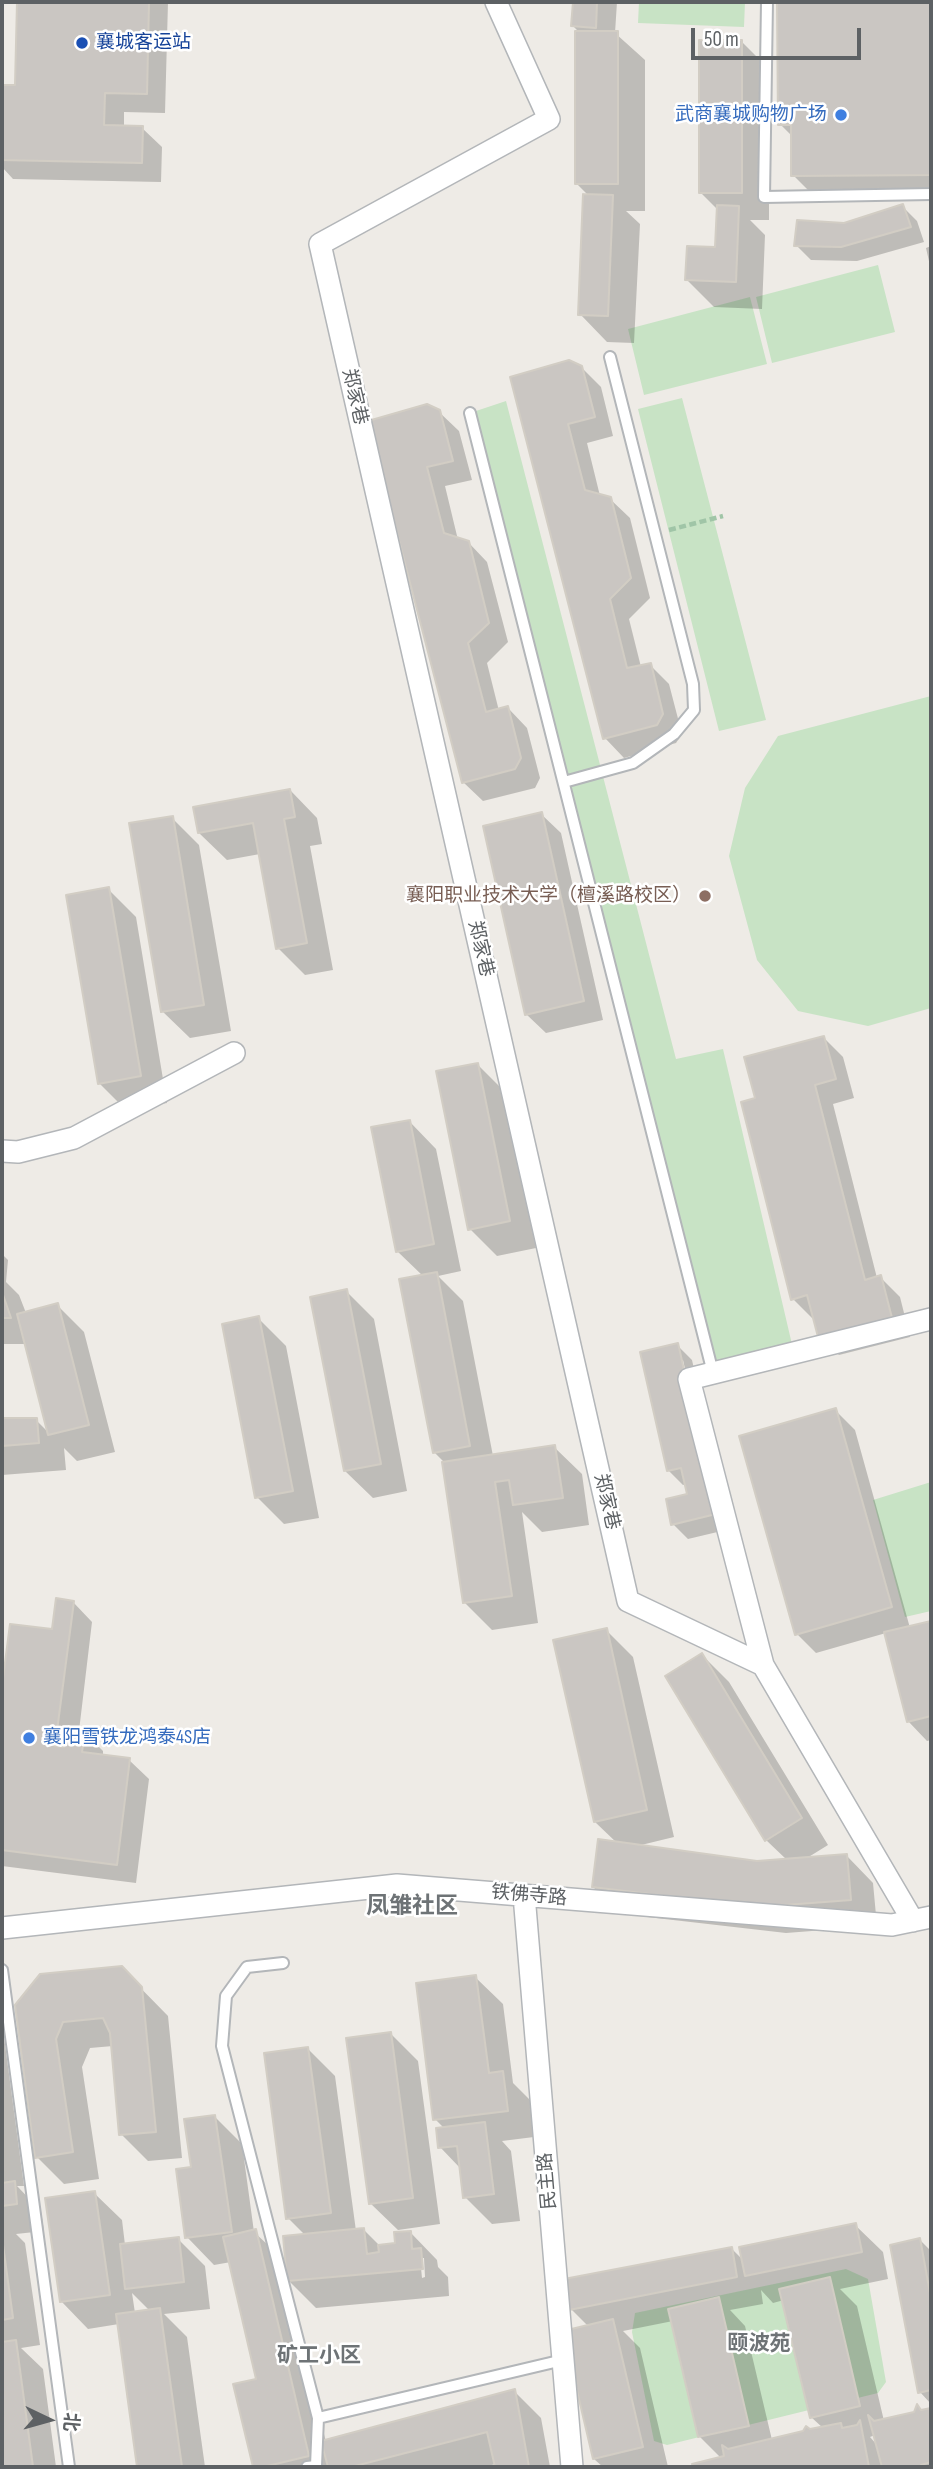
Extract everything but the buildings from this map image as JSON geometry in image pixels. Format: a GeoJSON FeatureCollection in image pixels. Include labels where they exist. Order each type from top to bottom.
{"type":"FeatureCollection","features":[{"type":"Feature","properties":{"kind":"street","name":"郑家巷"},"geometry":{"type":"LineString","coordinates":[[496,2],[550,119],[320,244],[628,1601],[763,1665]]}},
{"type":"Feature","properties":{"kind":"street"},"geometry":{"type":"LineString","coordinates":[[2,1151],[18,1152],[74,1138],[234,1054]]}},
{"type":"Feature","properties":{"kind":"street"},"geometry":{"type":"LineString","coordinates":[[922,1919],[763,1665],[689,1379],[931,1319]]}},
{"type":"Feature","properties":{"kind":"street","name":"铁佛寺路"},"geometry":{"type":"LineString","coordinates":[[2,1928],[397,1885],[892,1925],[922,1919]]}},
{"type":"Feature","properties":{"kind":"street","name":"民主路"},"geometry":{"type":"LineString","coordinates":[[524,1895],[572,2467]]}},
{"type":"Feature","properties":{"kind":"lane"},"geometry":{"type":"LineString","coordinates":[[767,2],[764,197],[931,194]]}},
{"type":"Feature","properties":{"kind":"lane"},"geometry":{"type":"LineString","coordinates":[[564,782],[634,763],[674,734],[694,710],[694,684],[610,358]]}},
{"type":"Feature","properties":{"kind":"lane"},"geometry":{"type":"LineString","coordinates":[[470,413],[713,1373]]}},
{"type":"Feature","properties":{"kind":"lane"},"geometry":{"type":"LineString","coordinates":[[283,1963],[247,1967],[226,1996],[222,2046],[318,2418],[316,2466],[307,2467]]}},
{"type":"Feature","properties":{"kind":"lane"},"geometry":{"type":"LineString","coordinates":[[2,1970],[69,2467]]}},
{"type":"Feature","properties":{"kind":"lane"},"geometry":{"type":"LineString","coordinates":[[318,2418],[563,2360]]}},
{"type":"Feature","properties":{"kind":"path"},"geometry":{"type":"LineString","coordinates":[[655,533],[723,516]]}},
{"type":"Feature","properties":{"kind":"green space"},"geometry":{"type":"Polygon","coordinates":[[[639,2],[745,2],[744,27],[638,23],[639,2]]]}},
{"type":"Feature","properties":{"kind":"green space"},"geometry":{"type":"Polygon","coordinates":[[[878,265],[895,332],[772,363],[756,297],[878,265]]]}},
{"type":"Feature","properties":{"kind":"green space"},"geometry":{"type":"Polygon","coordinates":[[[750,297],[767,364],[644,395],[628,329],[750,297]]]}},
{"type":"Feature","properties":{"kind":"green space"},"geometry":{"type":"Polygon","coordinates":[[[682,398],[766,720],[719,731],[638,409],[682,398]]]}},
{"type":"Feature","properties":{"kind":"green space"},"geometry":{"type":"Polygon","coordinates":[[[506,401],[676,1059],[723,1049],[794,1353],[713,1373],[470,413],[506,401]]]}},
{"type":"Feature","properties":{"kind":"green space"},"geometry":{"type":"Polygon","coordinates":[[[931,696],[931,1008],[868,1026],[798,1011],[757,960],[729,856],[745,788],[778,736],[931,696]]]}},
{"type":"Feature","properties":{"kind":"green space"},"geometry":{"type":"Polygon","coordinates":[[[931,1482],[931,1611],[905,1617],[873,1500],[931,1482]]]}},
{"type":"Feature","properties":{"kind":"green space"},"geometry":{"type":"Polygon","coordinates":[[[846,2269],[868,2279],[886,2382],[878,2393],[667,2445],[654,2441],[632,2332],[635,2313],[846,2269]]]}},
{"type":"Feature","properties":{"kind":"place","name":"襄城客运站"},"geometry":{"type":"Point","coordinates":[82,43]}},
{"type":"Feature","properties":{"kind":"place","name":"武商襄城购物广场"},"geometry":{"type":"Point","coordinates":[841,115]}},
{"type":"Feature","properties":{"kind":"place","name":"襄阳职业技术大学（檀溪路校区）"},"geometry":{"type":"Point","coordinates":[705,896]}},
{"type":"Feature","properties":{"kind":"place","name":"襄阳雪铁龙鸿泰4S店"},"geometry":{"type":"Point","coordinates":[29,1738]}},
{"type":"Feature","properties":{"kind":"district","name":"凤雏社区"},"geometry":{"type":"Point","coordinates":[412,1907]}},
{"type":"Feature","properties":{"kind":"district","name":"颐波苑"},"geometry":{"type":"Point","coordinates":[759,2345]}},
{"type":"Feature","properties":{"kind":"district","name":"矿工小区"},"geometry":{"type":"Point","coordinates":[319,2357]}}]}
